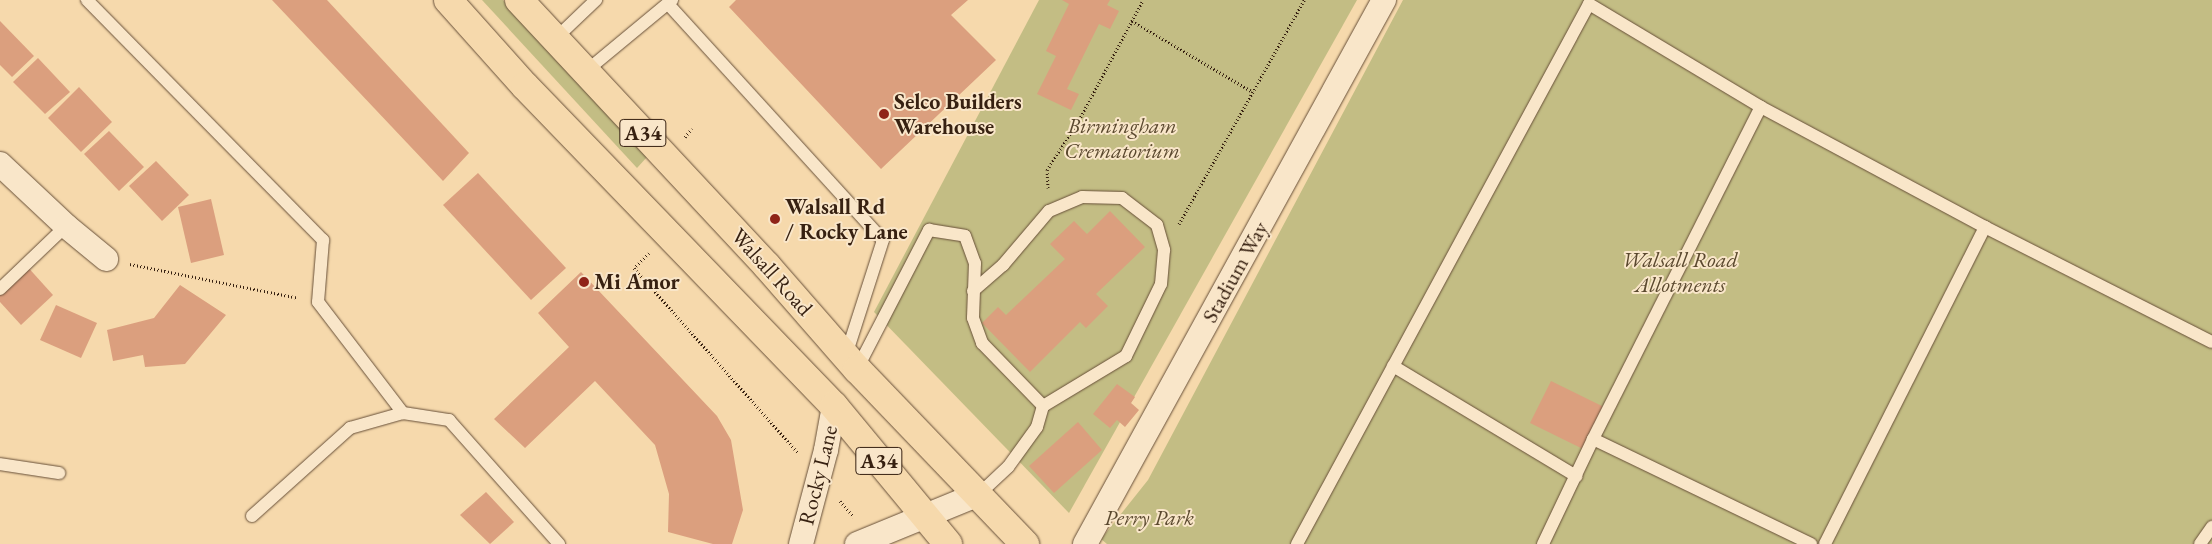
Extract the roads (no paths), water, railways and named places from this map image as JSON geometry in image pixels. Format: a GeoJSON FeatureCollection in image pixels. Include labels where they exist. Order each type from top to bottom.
{"type":"FeatureCollection","features":[{"type":"Feature","properties":{"kind":"highway","name":"Walsall Road"},"geometry":{"type":"LineString","coordinates":[[448,0],[525,86],[834,406],[948,544]]}},
{"type":"Feature","properties":{"kind":"highway","name":"Walsall Road"},"geometry":{"type":"LineString","coordinates":[[519,0],[584,72],[668,159],[851,362],[1025,544]]}},
{"type":"Feature","properties":{"kind":"street","name":"Stadium Way"},"geometry":{"type":"LineString","coordinates":[[1085,544],[1384,0]]}},
{"type":"Feature","properties":{"kind":"street"},"geometry":{"type":"LineString","coordinates":[[0,164],[66,226],[106,259]]}},
{"type":"Feature","properties":{"kind":"street","name":"Rocky Lane"},"geometry":{"type":"LineString","coordinates":[[801,544],[826,450],[834,406]]}},
{"type":"Feature","properties":{"kind":"street"},"geometry":{"type":"LineString","coordinates":[[857,544],[979,494]]}},
{"type":"Feature","properties":{"kind":"lane"},"geometry":{"type":"LineString","coordinates":[[87,0],[323,240],[318,302],[403,413]]}},
{"type":"Feature","properties":{"kind":"lane"},"geometry":{"type":"LineString","coordinates":[[555,39],[596,0]]}},
{"type":"Feature","properties":{"kind":"lane"},"geometry":{"type":"LineString","coordinates":[[584,72],[670,2],[883,240],[851,362]]}},
{"type":"Feature","properties":{"kind":"lane"},"geometry":{"type":"LineString","coordinates":[[1297,544],[1590,2],[1761,107],[1985,227],[2212,342]]}},
{"type":"Feature","properties":{"kind":"lane"},"geometry":{"type":"LineString","coordinates":[[1543,544],[1593,439],[1761,107]]}},
{"type":"Feature","properties":{"kind":"lane"},"geometry":{"type":"LineString","coordinates":[[973,291],[1003,265],[1049,211],[1082,197],[1122,198],[1157,225],[1164,250],[1161,284],[1126,356],[1043,406],[1037,427],[1008,467],[979,494]]}},
{"type":"Feature","properties":{"kind":"lane"},"geometry":{"type":"LineString","coordinates":[[0,289],[66,226]]}},
{"type":"Feature","properties":{"kind":"lane"},"geometry":{"type":"LineString","coordinates":[[1825,544],[1985,227]]}},
{"type":"Feature","properties":{"kind":"lane"},"geometry":{"type":"LineString","coordinates":[[851,362],[929,230],[964,236],[975,263],[973,318],[982,343],[1043,406]]}},
{"type":"Feature","properties":{"kind":"lane"},"geometry":{"type":"LineString","coordinates":[[1393,366],[1576,476]]}},
{"type":"Feature","properties":{"kind":"lane"},"geometry":{"type":"LineString","coordinates":[[252,516],[350,428],[403,413],[449,420],[559,544]]}},
{"type":"Feature","properties":{"kind":"lane"},"geometry":{"type":"LineString","coordinates":[[1593,439],[1812,544]]}},
{"type":"Feature","properties":{"kind":"lane"},"geometry":{"type":"LineString","coordinates":[[0,464],[59,473]]}},
{"type":"Feature","properties":{"kind":"lane"},"geometry":{"type":"LineString","coordinates":[[2200,544],[2212,527]]}},
{"type":"Feature","properties":{"kind":"place","name":"Selco Builders Warehouse"},"geometry":{"type":"Point","coordinates":[884,114]}},
{"type":"Feature","properties":{"kind":"place","name":"Walsall Rd / Rocky Lane"},"geometry":{"type":"Point","coordinates":[775,219]}},
{"type":"Feature","properties":{"kind":"place","name":"Mi Amor"},"geometry":{"type":"Point","coordinates":[584,282]}},
{"type":"Feature","properties":{"kind":"park label","name":"Birmingham Crematorium"},"geometry":{"type":"Point","coordinates":[1122,138]}},
{"type":"Feature","properties":{"kind":"park label","name":"Walsall Road Allotments"},"geometry":{"type":"Point","coordinates":[1680,272]}},
{"type":"Feature","properties":{"kind":"park label","name":"Perry Park"},"geometry":{"type":"Point","coordinates":[1149,518]}}]}
